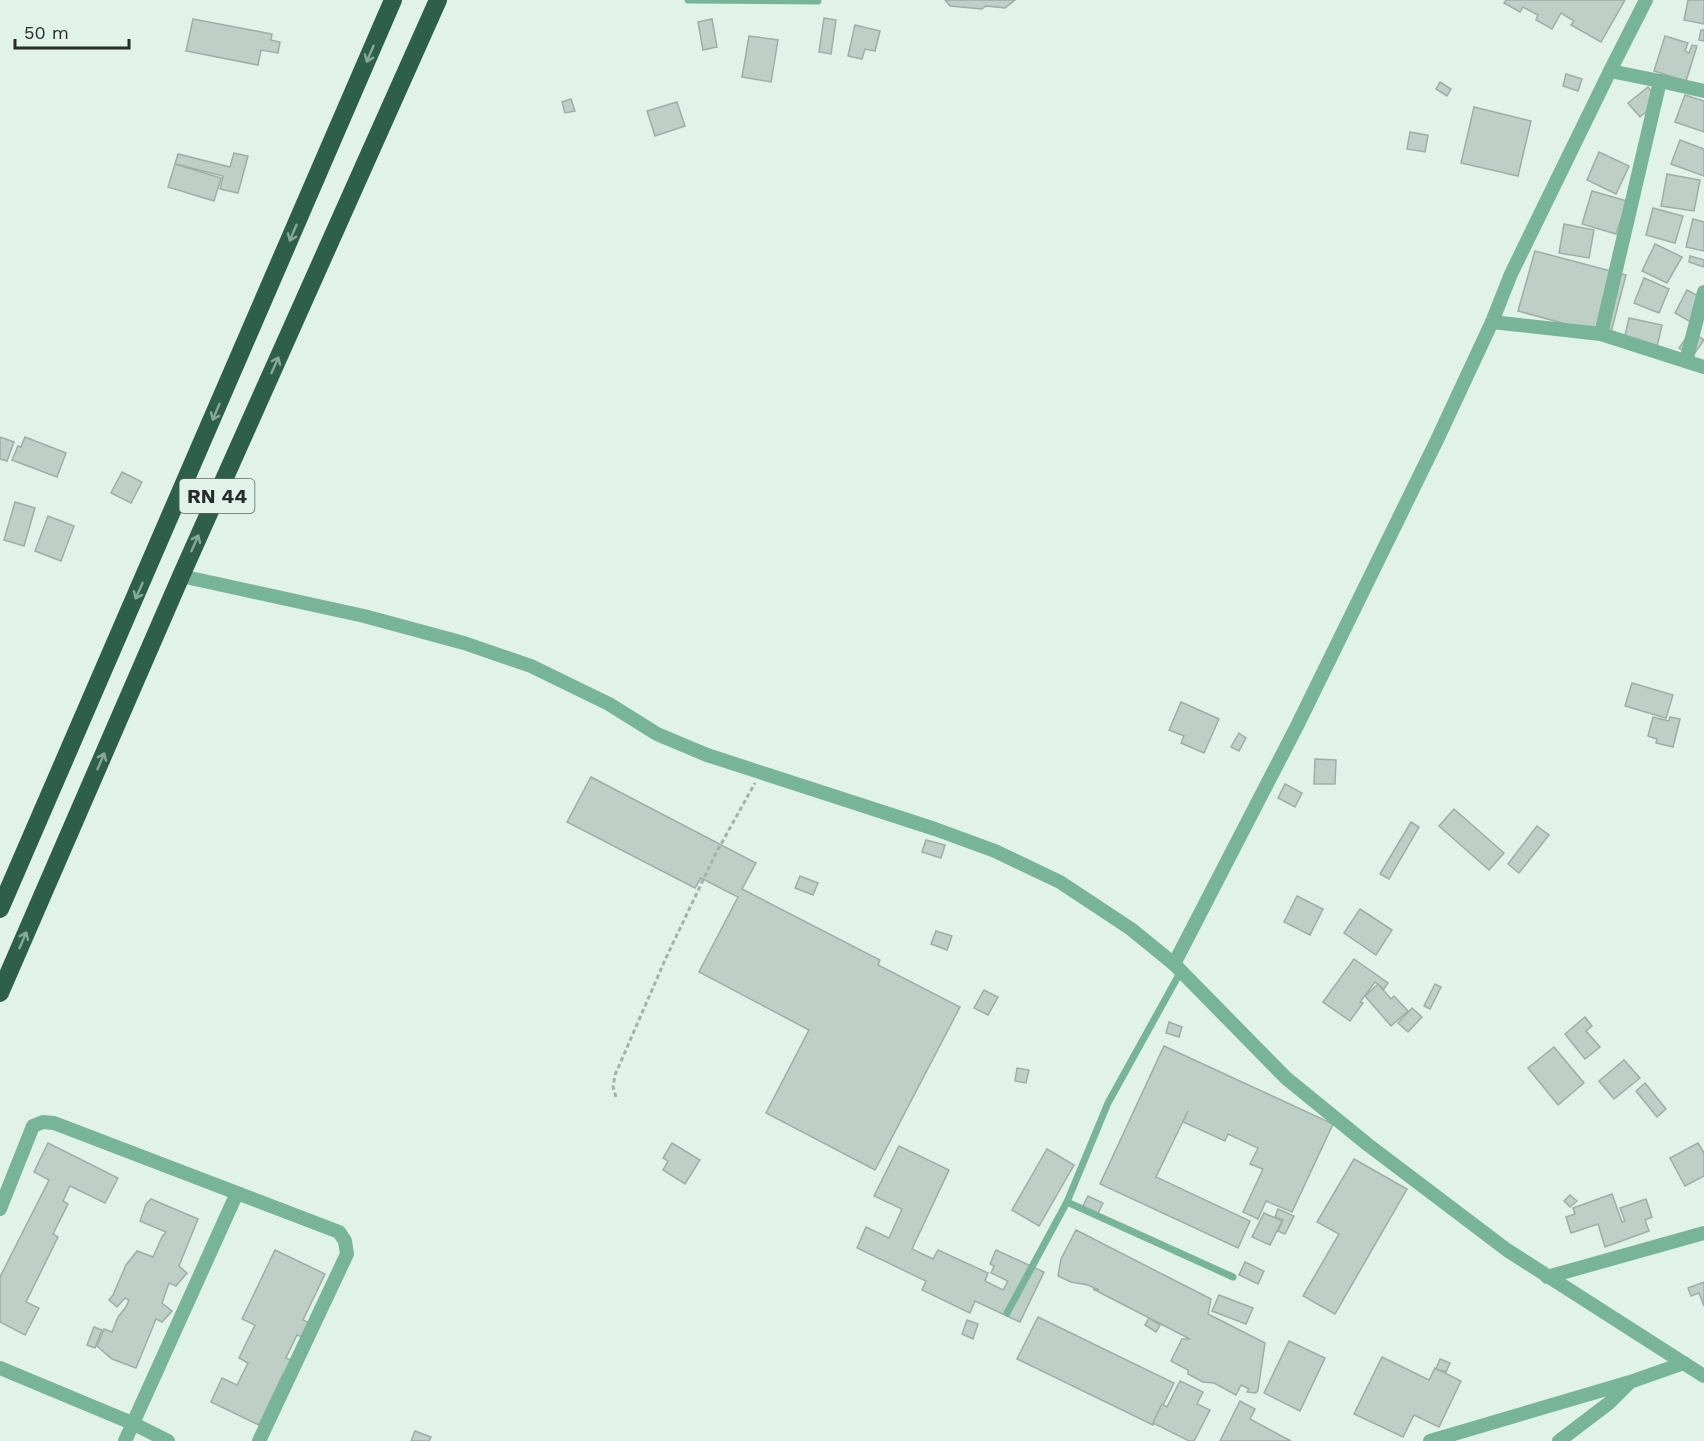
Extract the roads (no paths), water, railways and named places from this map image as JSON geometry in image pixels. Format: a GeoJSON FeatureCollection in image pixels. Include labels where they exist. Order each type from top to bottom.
{"type":"FeatureCollection","features":[{"type":"Feature","properties":{"kind":"highway","name":"RN 44"},"geometry":{"type":"LineString","coordinates":[[0,909],[393,0]]}},
{"type":"Feature","properties":{"kind":"highway","name":"RN 44"},"geometry":{"type":"LineString","coordinates":[[0,993],[181,576],[438,0]]}},
{"type":"Feature","properties":{"kind":"street"},"geometry":{"type":"LineString","coordinates":[[1178,968],[1432,451],[1492,322],[1511,274],[1646,0]]}},
{"type":"Feature","properties":{"kind":"street"},"geometry":{"type":"LineString","coordinates":[[1610,70],[1704,91]]}},
{"type":"Feature","properties":{"kind":"street"},"geometry":{"type":"LineString","coordinates":[[1601,334],[1660,81]]}},
{"type":"Feature","properties":{"kind":"street"},"geometry":{"type":"LineString","coordinates":[[1686,361],[1704,292]]}},
{"type":"Feature","properties":{"kind":"street"},"geometry":{"type":"LineString","coordinates":[[1492,322],[1601,334],[1704,367]]}},
{"type":"Feature","properties":{"kind":"street"},"geometry":{"type":"LineString","coordinates":[[181,576],[364,616],[464,643],[531,666],[609,704],[657,734],[706,755],[935,829],[995,851],[1060,882],[1131,929],[1178,968],[1286,1078],[1367,1144],[1507,1250],[1704,1376]]}},
{"type":"Feature","properties":{"kind":"street"},"geometry":{"type":"LineString","coordinates":[[0,1209],[33,1126],[43,1122],[54,1123],[339,1232],[345,1241],[347,1254],[259,1441]]}},
{"type":"Feature","properties":{"kind":"street"},"geometry":{"type":"LineString","coordinates":[[125,1441],[237,1193]]}},
{"type":"Feature","properties":{"kind":"street"},"geometry":{"type":"LineString","coordinates":[[1547,1277],[1704,1233]]}},
{"type":"Feature","properties":{"kind":"street"},"geometry":{"type":"LineString","coordinates":[[1430,1441],[1630,1382],[1684,1363]]}},
{"type":"Feature","properties":{"kind":"street"},"geometry":{"type":"LineString","coordinates":[[0,1368],[132,1423],[168,1441]]}},
{"type":"Feature","properties":{"kind":"street"},"geometry":{"type":"LineString","coordinates":[[1559,1441],[1609,1403],[1630,1382]]}},
{"type":"Feature","properties":{"kind":"lane"},"geometry":{"type":"LineString","coordinates":[[688,0],[818,1]]}},
{"type":"Feature","properties":{"kind":"lane"},"geometry":{"type":"LineString","coordinates":[[1007,1313],[1067,1202],[1108,1103],[1178,968]]}},
{"type":"Feature","properties":{"kind":"lane"},"geometry":{"type":"LineString","coordinates":[[1067,1202],[1233,1277]]}}]}
